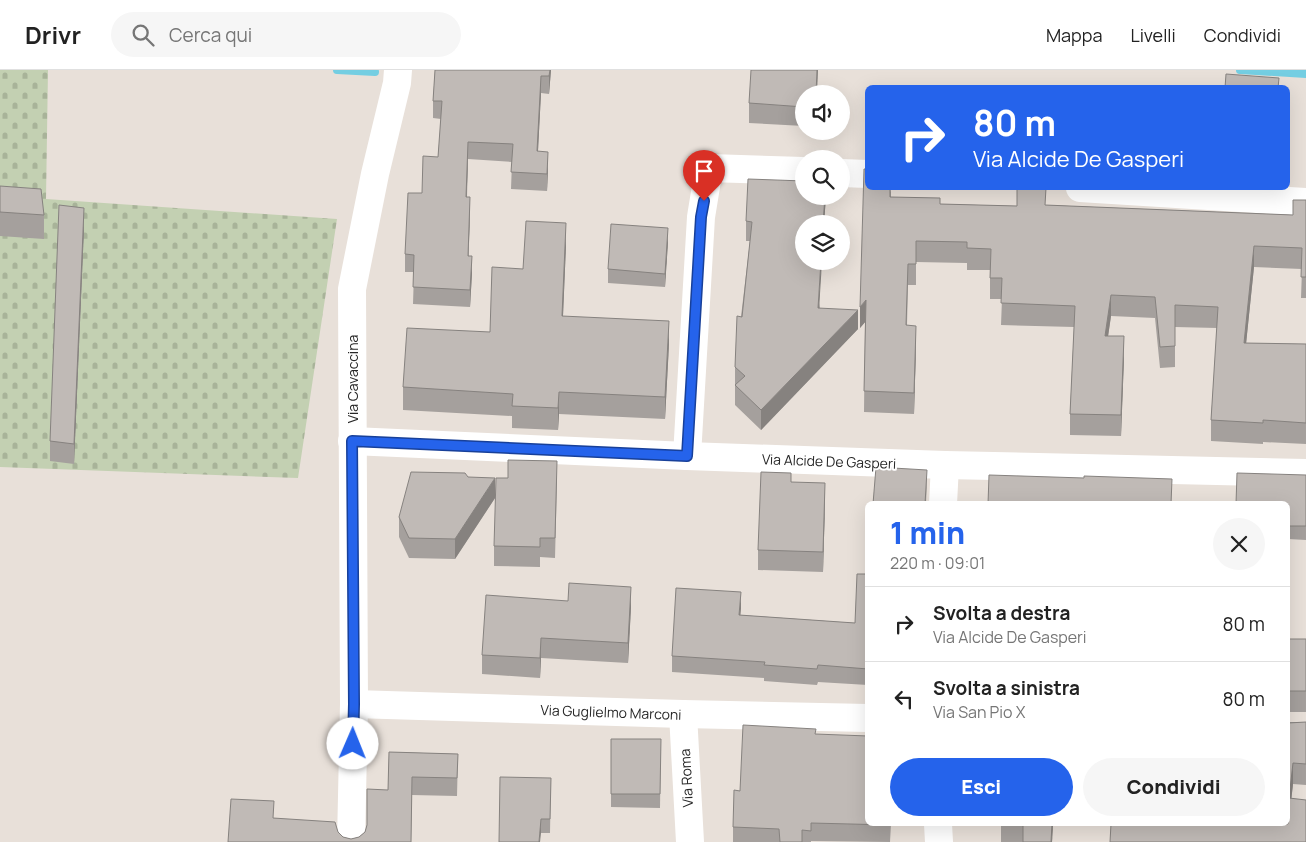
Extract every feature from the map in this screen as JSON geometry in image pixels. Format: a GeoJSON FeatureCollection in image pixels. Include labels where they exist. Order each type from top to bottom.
{"type":"FeatureCollection","features":[{"type":"Feature","properties":{"kind":"street","name":"Via Cavaccina"},"geometry":{"type":"LineString","coordinates":[[350,842],[354,704],[352,288],[375,174],[397,83],[398,70]]}},
{"type":"Feature","properties":{"kind":"street"},"geometry":{"type":"LineString","coordinates":[[687,456],[701,217],[709,168],[795,171]]}},
{"type":"Feature","properties":{"kind":"street"},"geometry":{"type":"LineString","coordinates":[[850,173],[865,174]]}},
{"type":"Feature","properties":{"kind":"street"},"geometry":{"type":"LineString","coordinates":[[1112,190],[1306,202]]}},
{"type":"Feature","properties":{"kind":"street","name":"Via Alcide De Gasperi"},"geometry":{"type":"LineString","coordinates":[[352,441],[945,465],[1306,473]]}},
{"type":"Feature","properties":{"kind":"street"},"geometry":{"type":"LineString","coordinates":[[943,501],[945,465]]}},
{"type":"Feature","properties":{"kind":"street","name":"Via Guglielmo Marconi"},"geometry":{"type":"LineString","coordinates":[[354,704],[865,718]]}},
{"type":"Feature","properties":{"kind":"street","name":"Via Roma"},"geometry":{"type":"LineString","coordinates":[[683,714],[690,842]]}},
{"type":"Feature","properties":{"kind":"street"},"geometry":{"type":"LineString","coordinates":[[938,826],[939,842]]}},
{"type":"Feature","properties":{"kind":"green space"},"geometry":{"type":"Polygon","coordinates":[[[0,70],[48,70],[46,199],[337,219],[298,478],[0,467],[0,70]]]}},
{"type":"Feature","properties":{"kind":"building"},"geometry":{"type":"Polygon","coordinates":[[[435,70],[550,70],[549,76],[541,76],[537,151],[548,152],[547,174],[511,172],[513,144],[468,142],[466,197],[470,197],[468,256],[472,256],[470,290],[413,287],[414,255],[405,254],[408,193],[422,193],[423,156],[438,157],[442,101],[433,101],[435,70]]]}},
{"type":"Feature","properties":{"kind":"building"},"geometry":{"type":"Polygon","coordinates":[[[751,70],[817,70],[816,85],[795,85],[795,106],[749,103],[751,70]]]}},
{"type":"Feature","properties":{"kind":"building"},"geometry":{"type":"Polygon","coordinates":[[[1226,74],[1279,78],[1278,85],[1225,85],[1226,74]]]}},
{"type":"Feature","properties":{"kind":"building"},"geometry":{"type":"Polygon","coordinates":[[[864,169],[865,190],[890,190],[890,197],[940,198],[940,204],[1017,206],[1017,190],[1046,190],[1045,205],[1293,215],[1293,200],[1306,200],[1306,277],[1301,277],[1302,248],[1254,246],[1244,343],[1306,344],[1306,423],[1263,420],[1263,423],[1211,420],[1218,307],[1175,305],[1175,346],[1160,347],[1155,297],[1111,295],[1105,336],[1124,336],[1121,415],[1070,414],[1075,306],[1001,303],[1002,278],[990,278],[991,249],[967,248],[967,242],[916,241],[916,264],[908,264],[906,325],[916,326],[914,393],[864,391],[866,300],[860,307],[864,169]]]}},
{"type":"Feature","properties":{"kind":"building"},"geometry":{"type":"Polygon","coordinates":[[[748,179],[795,181],[795,205],[824,205],[824,215],[795,215],[795,270],[820,270],[818,308],[858,310],[761,410],[735,385],[745,376],[735,367],[737,316],[742,317],[752,222],[746,221],[748,179]]]}},
{"type":"Feature","properties":{"kind":"building"},"geometry":{"type":"Polygon","coordinates":[[[0,186],[41,189],[44,215],[0,212],[0,186]]]}},
{"type":"Feature","properties":{"kind":"building"},"geometry":{"type":"Polygon","coordinates":[[[59,205],[84,208],[74,444],[50,441],[59,205]]]}},
{"type":"Feature","properties":{"kind":"building"},"geometry":{"type":"Polygon","coordinates":[[[526,221],[566,223],[562,316],[669,321],[665,397],[559,392],[558,408],[512,406],[513,394],[403,387],[407,328],[490,332],[492,267],[523,269],[526,221]]]}},
{"type":"Feature","properties":{"kind":"building"},"geometry":{"type":"Polygon","coordinates":[[[611,224],[668,228],[665,274],[608,269],[611,224]]]}},
{"type":"Feature","properties":{"kind":"building"},"geometry":{"type":"Polygon","coordinates":[[[508,460],[557,461],[555,538],[540,538],[540,547],[494,546],[496,478],[508,478],[508,460]]]}},
{"type":"Feature","properties":{"kind":"building"},"geometry":{"type":"Polygon","coordinates":[[[876,467],[927,470],[925,501],[873,501],[876,467]]]}},
{"type":"Feature","properties":{"kind":"building"},"geometry":{"type":"Polygon","coordinates":[[[411,472],[465,473],[468,477],[495,478],[455,539],[409,538],[399,517],[411,472]]]}},
{"type":"Feature","properties":{"kind":"building"},"geometry":{"type":"Polygon","coordinates":[[[761,472],[791,473],[791,482],[825,483],[823,552],[758,550],[761,472]]]}},
{"type":"Feature","properties":{"kind":"building"},"geometry":{"type":"Polygon","coordinates":[[[1237,473],[1306,475],[1306,526],[1290,526],[1290,501],[1236,501],[1237,473]]]}},
{"type":"Feature","properties":{"kind":"building"},"geometry":{"type":"Polygon","coordinates":[[[989,475],[1172,479],[1171,501],[988,501],[989,475]]]}},
{"type":"Feature","properties":{"kind":"building"},"geometry":{"type":"Polygon","coordinates":[[[857,574],[865,574],[865,669],[818,665],[817,669],[764,665],[765,662],[672,656],[676,588],[741,592],[739,615],[855,623],[857,574]]]}},
{"type":"Feature","properties":{"kind":"building"},"geometry":{"type":"Polygon","coordinates":[[[569,583],[631,587],[628,643],[541,638],[540,658],[482,655],[486,595],[568,601],[569,583]]]}},
{"type":"Feature","properties":{"kind":"building"},"geometry":{"type":"Polygon","coordinates":[[[1290,639],[1306,639],[1306,691],[1290,691],[1290,639]]]}},
{"type":"Feature","properties":{"kind":"building"},"geometry":{"type":"Polygon","coordinates":[[[1306,722],[1306,764],[1293,763],[1290,789],[1290,723],[1306,722]]]}},
{"type":"Feature","properties":{"kind":"building"},"geometry":{"type":"Polygon","coordinates":[[[743,725],[816,729],[815,734],[865,736],[865,824],[811,823],[811,831],[802,830],[802,842],[780,842],[779,829],[733,827],[734,790],[740,791],[743,725]]]}},
{"type":"Feature","properties":{"kind":"building"},"geometry":{"type":"Polygon","coordinates":[[[611,739],[661,739],[660,794],[611,794],[611,739]]]}},
{"type":"Feature","properties":{"kind":"building"},"geometry":{"type":"Polygon","coordinates":[[[389,752],[458,754],[457,778],[412,777],[411,842],[228,842],[231,799],[274,801],[273,818],[335,822],[338,832],[343,837],[351,839],[359,837],[365,832],[367,825],[367,789],[388,790],[389,752]]]}},
{"type":"Feature","properties":{"kind":"building"},"geometry":{"type":"Polygon","coordinates":[[[500,777],[551,778],[550,819],[541,819],[539,842],[499,842],[500,777]]]}},
{"type":"Feature","properties":{"kind":"building"},"geometry":{"type":"Polygon","coordinates":[[[1290,798],[1306,800],[1306,842],[1110,842],[1111,826],[1290,826],[1290,798]]]}},
{"type":"Feature","properties":{"kind":"building"},"geometry":{"type":"Polygon","coordinates":[[[1023,826],[1052,826],[1051,842],[1023,842],[1023,826]]]}},
{"type":"Feature","properties":{"kind":"waterway"},"geometry":{"type":"LineString","coordinates":[[337,70],[375,72]]}},
{"type":"Feature","properties":{"kind":"waterway"},"geometry":{"type":"LineString","coordinates":[[1240,70],[1306,74]]}},
{"type":"Feature","properties":{"kind":"route"},"geometry":{"type":"LineString","coordinates":[[353,744],[352,441],[687,456],[701,217],[704,201]]}}]}
